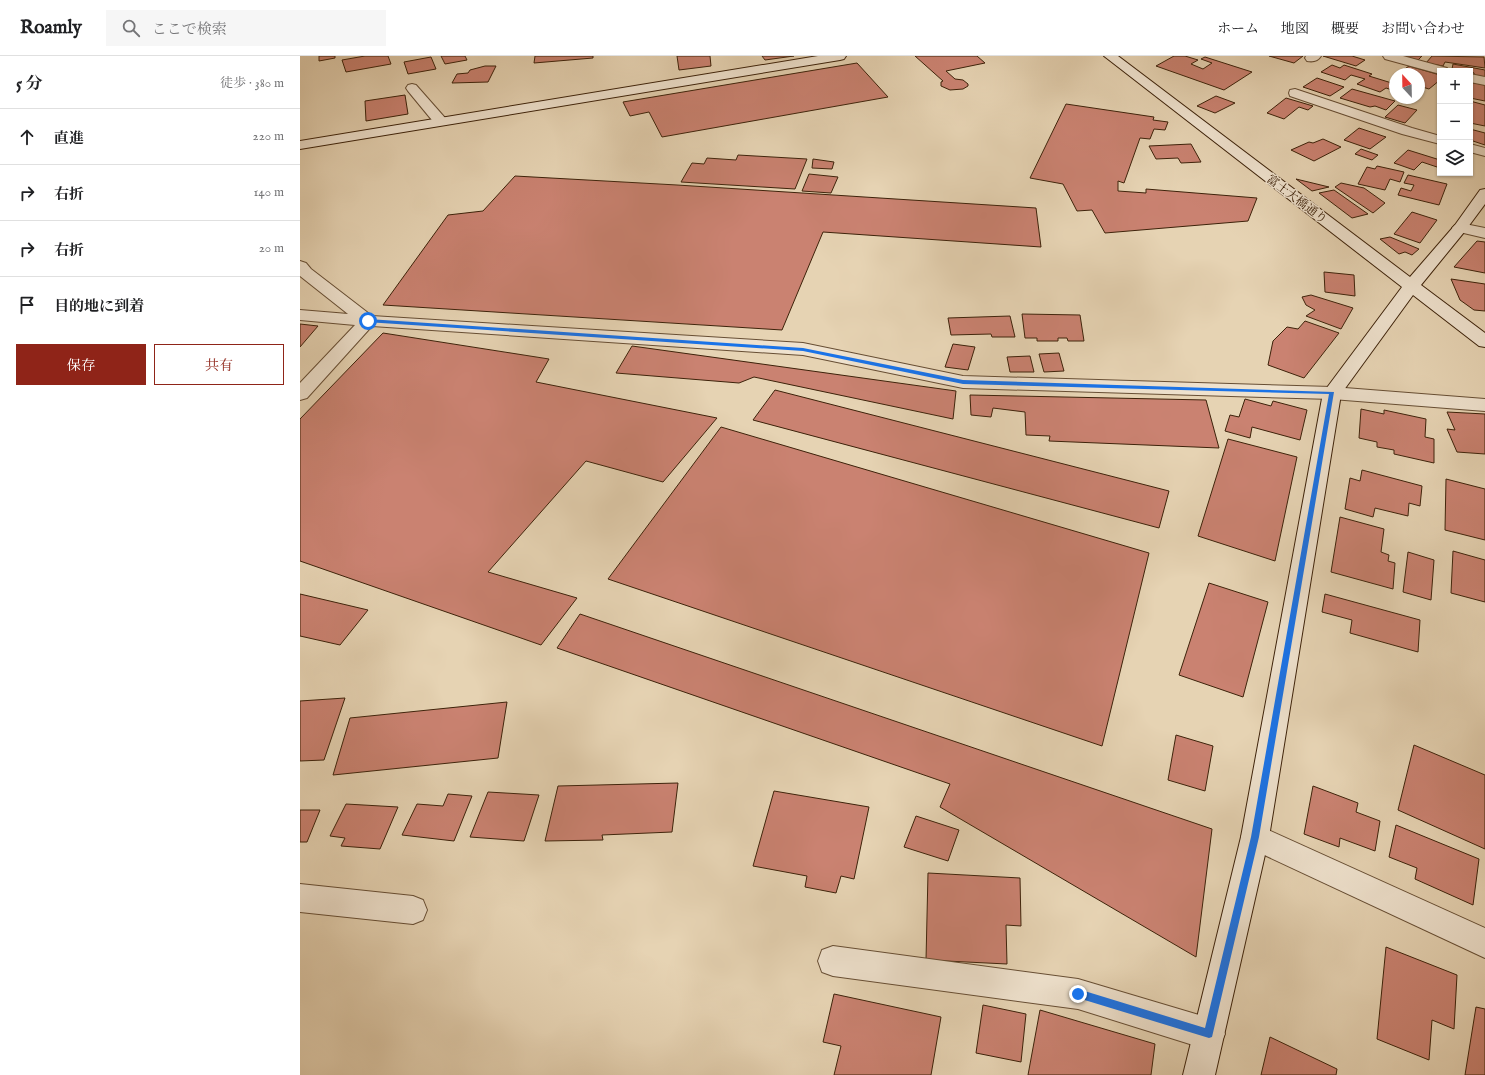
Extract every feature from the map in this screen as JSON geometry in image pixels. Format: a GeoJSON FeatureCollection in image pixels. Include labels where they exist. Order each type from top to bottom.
{"type":"FeatureCollection","features":[{"type":"Feature","properties":{"kind":"street"},"geometry":{"type":"LineString","coordinates":[[300,145],[840,56]]}},
{"type":"Feature","properties":{"kind":"street","name":"富士大橋通り"},"geometry":{"type":"LineString","coordinates":[[1110,56],[1485,342]]}},
{"type":"Feature","properties":{"kind":"street"},"geometry":{"type":"LineString","coordinates":[[1389,56],[1437,69]]}},
{"type":"Feature","properties":{"kind":"street"},"geometry":{"type":"LineString","coordinates":[[1473,79],[1485,82]]}},
{"type":"Feature","properties":{"kind":"street"},"geometry":{"type":"LineString","coordinates":[[412,88],[441,122]]}},
{"type":"Feature","properties":{"kind":"street"},"geometry":{"type":"LineString","coordinates":[[1295,93],[1407,131],[1437,139]]}},
{"type":"Feature","properties":{"kind":"street"},"geometry":{"type":"LineString","coordinates":[[1473,149],[1485,152]]}},
{"type":"Feature","properties":{"kind":"street"},"geometry":{"type":"LineString","coordinates":[[1199,1075],[1255,837],[1332,393],[1411,286],[1460,228],[1485,193]]}},
{"type":"Feature","properties":{"kind":"street"},"geometry":{"type":"LineString","coordinates":[[1460,228],[1485,233]]}},
{"type":"Feature","properties":{"kind":"street"},"geometry":{"type":"LineString","coordinates":[[300,266],[305,272],[368,321]]}},
{"type":"Feature","properties":{"kind":"street"},"geometry":{"type":"LineString","coordinates":[[300,315],[368,321],[803,349],[963,382],[1332,393],[1485,406]]}},
{"type":"Feature","properties":{"kind":"street"},"geometry":{"type":"LineString","coordinates":[[300,394],[368,321]]}},
{"type":"Feature","properties":{"kind":"street"},"geometry":{"type":"LineString","coordinates":[[1255,837],[1485,943]]}},
{"type":"Feature","properties":{"kind":"street"},"geometry":{"type":"LineString","coordinates":[[300,898],[413,910]]}},
{"type":"Feature","properties":{"kind":"street"},"geometry":{"type":"LineString","coordinates":[[833,961],[1078,994],[1209,1034]]}},
{"type":"Feature","properties":{"kind":"building"},"geometry":{"type":"Polygon","coordinates":[[[319,56],[335,56],[335,58],[319,61],[319,56]]]}},
{"type":"Feature","properties":{"kind":"building"},"geometry":{"type":"Polygon","coordinates":[[[365,56],[388,56],[391,64],[346,72],[342,60],[365,56]]]}},
{"type":"Feature","properties":{"kind":"building"},"geometry":{"type":"Polygon","coordinates":[[[441,56],[465,56],[467,60],[445,64],[441,56]]]}},
{"type":"Feature","properties":{"kind":"building"},"geometry":{"type":"Polygon","coordinates":[[[535,56],[593,56],[593,58],[534,63],[535,56]]]}},
{"type":"Feature","properties":{"kind":"building"},"geometry":{"type":"Polygon","coordinates":[[[677,56],[710,56],[711,66],[679,70],[677,56]]]}},
{"type":"Feature","properties":{"kind":"building"},"geometry":{"type":"Polygon","coordinates":[[[762,56],[794,56],[765,60],[762,56]]]}},
{"type":"Feature","properties":{"kind":"building"},"geometry":{"type":"Polygon","coordinates":[[[915,56],[977,56],[985,63],[946,71],[955,79],[963,80],[968,84],[968,86],[963,89],[950,90],[941,86],[941,82],[943,81],[915,56]]]}},
{"type":"Feature","properties":{"kind":"building"},"geometry":{"type":"Polygon","coordinates":[[[1174,56],[1185,56],[1198,60],[1191,64],[1203,69],[1212,63],[1201,59],[1205,57],[1252,72],[1224,90],[1156,66],[1174,56]]]}},
{"type":"Feature","properties":{"kind":"building"},"geometry":{"type":"Polygon","coordinates":[[[1269,56],[1303,56],[1294,63],[1269,56]]]}},
{"type":"Feature","properties":{"kind":"building"},"geometry":{"type":"Polygon","coordinates":[[[1323,56],[1352,56],[1365,60],[1356,66],[1323,56]]]}},
{"type":"Feature","properties":{"kind":"building"},"geometry":{"type":"Polygon","coordinates":[[[1399,56],[1422,56],[1417,61],[1399,56]]]}},
{"type":"Feature","properties":{"kind":"building"},"geometry":{"type":"Polygon","coordinates":[[[1432,56],[1484,57],[1485,68],[1445,62],[1443,66],[1426,63],[1432,56]]]}},
{"type":"Feature","properties":{"kind":"building"},"geometry":{"type":"Polygon","coordinates":[[[431,57],[436,69],[408,74],[404,62],[431,57]]]}},
{"type":"Feature","properties":{"kind":"building"},"geometry":{"type":"Polygon","coordinates":[[[857,63],[888,97],[662,137],[649,112],[630,116],[623,102],[857,63]]]}},
{"type":"Feature","properties":{"kind":"building"},"geometry":{"type":"Polygon","coordinates":[[[1453,64],[1485,70],[1485,78],[1474,76],[1473,68],[1452,68],[1453,64]]]}},
{"type":"Feature","properties":{"kind":"building"},"geometry":{"type":"Polygon","coordinates":[[[1332,65],[1340,68],[1344,65],[1372,74],[1369,76],[1389,82],[1389,89],[1386,88],[1380,92],[1357,84],[1365,79],[1351,75],[1345,80],[1321,72],[1332,65]]]}},
{"type":"Feature","properties":{"kind":"building"},"geometry":{"type":"Polygon","coordinates":[[[485,66],[496,66],[488,82],[452,83],[457,74],[468,73],[470,70],[485,66]]]}},
{"type":"Feature","properties":{"kind":"building"},"geometry":{"type":"Polygon","coordinates":[[[1425,71],[1437,74],[1437,82],[1429,89],[1425,88],[1425,71]]]}},
{"type":"Feature","properties":{"kind":"building"},"geometry":{"type":"Polygon","coordinates":[[[1317,78],[1344,87],[1330,96],[1303,87],[1317,78]]]}},
{"type":"Feature","properties":{"kind":"building"},"geometry":{"type":"Polygon","coordinates":[[[1473,83],[1485,85],[1485,101],[1473,99],[1473,83]]]}},
{"type":"Feature","properties":{"kind":"building"},"geometry":{"type":"Polygon","coordinates":[[[1352,89],[1389,99],[1389,104],[1392,104],[1386,110],[1340,98],[1352,89]]]}},
{"type":"Feature","properties":{"kind":"building"},"geometry":{"type":"Polygon","coordinates":[[[405,95],[408,114],[366,121],[365,101],[405,95]]]}},
{"type":"Feature","properties":{"kind":"building"},"geometry":{"type":"Polygon","coordinates":[[[1216,96],[1235,103],[1215,113],[1197,106],[1216,96]]]}},
{"type":"Feature","properties":{"kind":"building"},"geometry":{"type":"Polygon","coordinates":[[[1286,98],[1313,106],[1308,110],[1299,107],[1284,119],[1267,113],[1286,98]]]}},
{"type":"Feature","properties":{"kind":"building"},"geometry":{"type":"Polygon","coordinates":[[[1473,102],[1485,105],[1485,126],[1473,124],[1473,102]]]}},
{"type":"Feature","properties":{"kind":"building"},"geometry":{"type":"Polygon","coordinates":[[[1066,104],[1154,117],[1153,120],[1168,122],[1165,130],[1154,129],[1150,139],[1140,138],[1124,183],[1118,181],[1118,191],[1146,193],[1146,189],[1257,198],[1248,221],[1105,233],[1092,210],[1077,211],[1063,184],[1030,178],[1066,104]]]}},
{"type":"Feature","properties":{"kind":"building"},"geometry":{"type":"Polygon","coordinates":[[[1398,105],[1417,110],[1405,123],[1385,117],[1398,105]]]}},
{"type":"Feature","properties":{"kind":"building"},"geometry":{"type":"Polygon","coordinates":[[[1359,128],[1386,137],[1370,149],[1344,140],[1359,128]]]}},
{"type":"Feature","properties":{"kind":"building"},"geometry":{"type":"Polygon","coordinates":[[[1473,130],[1485,133],[1485,145],[1473,141],[1473,130]]]}},
{"type":"Feature","properties":{"kind":"building"},"geometry":{"type":"Polygon","coordinates":[[[1323,139],[1341,147],[1314,161],[1291,150],[1309,142],[1313,143],[1323,139]]]}},
{"type":"Feature","properties":{"kind":"building"},"geometry":{"type":"Polygon","coordinates":[[[1191,144],[1201,162],[1181,163],[1178,158],[1156,159],[1149,146],[1191,144]]]}},
{"type":"Feature","properties":{"kind":"building"},"geometry":{"type":"Polygon","coordinates":[[[1361,149],[1378,155],[1372,160],[1355,154],[1361,149]]]}},
{"type":"Feature","properties":{"kind":"building"},"geometry":{"type":"Polygon","coordinates":[[[1408,150],[1437,159],[1437,167],[1422,162],[1414,170],[1394,163],[1408,150]]]}},
{"type":"Feature","properties":{"kind":"building"},"geometry":{"type":"Polygon","coordinates":[[[738,155],[807,159],[795,189],[681,182],[692,163],[704,164],[707,158],[736,160],[738,155]]]}},
{"type":"Feature","properties":{"kind":"building"},"geometry":{"type":"Polygon","coordinates":[[[813,159],[834,162],[832,169],[812,168],[813,159]]]}},
{"type":"Feature","properties":{"kind":"building"},"geometry":{"type":"Polygon","coordinates":[[[1377,166],[1404,172],[1400,182],[1390,179],[1385,190],[1358,184],[1367,167],[1375,169],[1377,166]]]}},
{"type":"Feature","properties":{"kind":"building"},"geometry":{"type":"Polygon","coordinates":[[[809,174],[838,177],[831,193],[802,191],[809,174]]]}},
{"type":"Feature","properties":{"kind":"building"},"geometry":{"type":"Polygon","coordinates":[[[1408,175],[1447,184],[1439,205],[1398,195],[1401,188],[1411,191],[1414,185],[1404,183],[1408,175]]]}},
{"type":"Feature","properties":{"kind":"building"},"geometry":{"type":"Polygon","coordinates":[[[515,176],[1036,208],[1041,247],[823,232],[782,330],[383,305],[448,215],[483,211],[515,176]]]}},
{"type":"Feature","properties":{"kind":"building"},"geometry":{"type":"Polygon","coordinates":[[[1296,179],[1329,187],[1312,191],[1296,179]]]}},
{"type":"Feature","properties":{"kind":"building"},"geometry":{"type":"Polygon","coordinates":[[[1341,183],[1364,188],[1385,203],[1373,213],[1335,187],[1341,183]]]}},
{"type":"Feature","properties":{"kind":"building"},"geometry":{"type":"Polygon","coordinates":[[[1334,190],[1368,214],[1352,218],[1319,193],[1334,190]]]}},
{"type":"Feature","properties":{"kind":"building"},"geometry":{"type":"Polygon","coordinates":[[[1412,212],[1437,220],[1420,243],[1394,234],[1412,212]]]}},
{"type":"Feature","properties":{"kind":"building"},"geometry":{"type":"Polygon","coordinates":[[[1390,237],[1419,249],[1412,255],[1405,252],[1399,254],[1380,239],[1390,237]]]}},
{"type":"Feature","properties":{"kind":"building"},"geometry":{"type":"Polygon","coordinates":[[[1477,241],[1485,242],[1485,273],[1454,267],[1477,241]]]}},
{"type":"Feature","properties":{"kind":"building"},"geometry":{"type":"Polygon","coordinates":[[[1324,272],[1354,275],[1355,296],[1325,292],[1324,272]]]}},
{"type":"Feature","properties":{"kind":"building"},"geometry":{"type":"Polygon","coordinates":[[[1451,279],[1485,284],[1485,311],[1474,310],[1460,300],[1451,279]]]}},
{"type":"Feature","properties":{"kind":"building"},"geometry":{"type":"Polygon","coordinates":[[[1311,295],[1353,308],[1341,329],[1306,316],[1315,310],[1306,305],[1302,297],[1311,295]]]}},
{"type":"Feature","properties":{"kind":"building"},"geometry":{"type":"Polygon","coordinates":[[[1022,314],[1080,315],[1084,341],[1068,341],[1067,338],[1058,338],[1058,341],[1037,341],[1037,338],[1025,338],[1022,314]]]}},
{"type":"Feature","properties":{"kind":"building"},"geometry":{"type":"Polygon","coordinates":[[[1010,316],[1015,337],[992,337],[991,334],[951,335],[948,318],[1010,316]]]}},
{"type":"Feature","properties":{"kind":"building"},"geometry":{"type":"Polygon","coordinates":[[[1305,321],[1339,333],[1304,378],[1268,365],[1273,341],[1287,327],[1298,329],[1305,321]]]}},
{"type":"Feature","properties":{"kind":"building"},"geometry":{"type":"Polygon","coordinates":[[[300,324],[318,326],[300,347],[300,324]]]}},
{"type":"Feature","properties":{"kind":"building"},"geometry":{"type":"Polygon","coordinates":[[[383,333],[549,359],[536,382],[717,418],[663,482],[586,461],[488,572],[577,598],[541,645],[300,561],[300,419],[383,333]]]}},
{"type":"Feature","properties":{"kind":"building"},"geometry":{"type":"Polygon","coordinates":[[[953,344],[975,347],[968,370],[945,367],[953,344]]]}},
{"type":"Feature","properties":{"kind":"building"},"geometry":{"type":"Polygon","coordinates":[[[632,346],[956,391],[953,419],[754,377],[739,383],[616,373],[632,346]]]}},
{"type":"Feature","properties":{"kind":"building"},"geometry":{"type":"Polygon","coordinates":[[[1059,353],[1064,371],[1044,372],[1039,354],[1059,353]]]}},
{"type":"Feature","properties":{"kind":"building"},"geometry":{"type":"Polygon","coordinates":[[[1030,356],[1034,372],[1010,372],[1007,357],[1030,356]]]}},
{"type":"Feature","properties":{"kind":"building"},"geometry":{"type":"Polygon","coordinates":[[[775,390],[1169,491],[1159,528],[753,420],[775,390]]]}},
{"type":"Feature","properties":{"kind":"building"},"geometry":{"type":"Polygon","coordinates":[[[970,395],[1206,400],[1219,448],[1049,441],[1050,436],[1026,435],[1025,412],[993,408],[991,417],[971,415],[970,395]]]}},
{"type":"Feature","properties":{"kind":"building"},"geometry":{"type":"Polygon","coordinates":[[[1245,399],[1271,406],[1273,401],[1307,410],[1300,440],[1252,427],[1250,438],[1225,431],[1230,415],[1239,417],[1245,399]]]}},
{"type":"Feature","properties":{"kind":"building"},"geometry":{"type":"Polygon","coordinates":[[[1361,409],[1384,414],[1384,410],[1426,419],[1425,437],[1434,439],[1434,463],[1394,454],[1394,450],[1377,447],[1377,442],[1359,438],[1361,409]]]}},
{"type":"Feature","properties":{"kind":"building"},"geometry":{"type":"Polygon","coordinates":[[[1447,412],[1485,414],[1485,454],[1457,452],[1447,429],[1455,430],[1447,412]]]}},
{"type":"Feature","properties":{"kind":"building"},"geometry":{"type":"Polygon","coordinates":[[[721,427],[1149,553],[1102,746],[608,579],[721,427]]]}},
{"type":"Feature","properties":{"kind":"building"},"geometry":{"type":"Polygon","coordinates":[[[1228,439],[1297,457],[1275,561],[1198,536],[1228,439]]]}},
{"type":"Feature","properties":{"kind":"building"},"geometry":{"type":"Polygon","coordinates":[[[1362,470],[1422,486],[1420,506],[1409,503],[1408,516],[1375,508],[1373,517],[1345,509],[1350,478],[1360,481],[1362,470]]]}},
{"type":"Feature","properties":{"kind":"building"},"geometry":{"type":"Polygon","coordinates":[[[1446,479],[1485,489],[1485,540],[1445,530],[1446,479]]]}},
{"type":"Feature","properties":{"kind":"building"},"geometry":{"type":"Polygon","coordinates":[[[1340,517],[1384,529],[1381,552],[1389,555],[1388,561],[1395,563],[1393,589],[1331,572],[1340,517]]]}},
{"type":"Feature","properties":{"kind":"building"},"geometry":{"type":"Polygon","coordinates":[[[1453,551],[1485,560],[1485,602],[1451,593],[1453,551]]]}},
{"type":"Feature","properties":{"kind":"building"},"geometry":{"type":"Polygon","coordinates":[[[1408,552],[1434,560],[1431,600],[1403,592],[1408,552]]]}},
{"type":"Feature","properties":{"kind":"building"},"geometry":{"type":"Polygon","coordinates":[[[1209,583],[1268,602],[1243,697],[1179,675],[1209,583]]]}},
{"type":"Feature","properties":{"kind":"building"},"geometry":{"type":"Polygon","coordinates":[[[300,594],[368,610],[340,645],[300,636],[300,594]]]}},
{"type":"Feature","properties":{"kind":"building"},"geometry":{"type":"Polygon","coordinates":[[[1325,594],[1420,620],[1418,652],[1350,633],[1352,620],[1322,612],[1325,594]]]}},
{"type":"Feature","properties":{"kind":"building"},"geometry":{"type":"Polygon","coordinates":[[[580,614],[1212,829],[1196,957],[940,807],[950,784],[557,648],[580,614]]]}},
{"type":"Feature","properties":{"kind":"building"},"geometry":{"type":"Polygon","coordinates":[[[345,698],[324,760],[300,761],[300,701],[345,698]]]}},
{"type":"Feature","properties":{"kind":"building"},"geometry":{"type":"Polygon","coordinates":[[[507,702],[498,758],[333,775],[350,718],[507,702]]]}},
{"type":"Feature","properties":{"kind":"building"},"geometry":{"type":"Polygon","coordinates":[[[1176,735],[1213,746],[1205,791],[1168,780],[1176,735]]]}},
{"type":"Feature","properties":{"kind":"building"},"geometry":{"type":"Polygon","coordinates":[[[1414,745],[1485,775],[1485,849],[1398,810],[1414,745]]]}},
{"type":"Feature","properties":{"kind":"building"},"geometry":{"type":"Polygon","coordinates":[[[678,783],[672,832],[602,835],[603,840],[545,841],[558,786],[678,783]]]}},
{"type":"Feature","properties":{"kind":"building"},"geometry":{"type":"Polygon","coordinates":[[[1313,786],[1358,803],[1356,812],[1380,821],[1375,851],[1340,838],[1339,847],[1304,834],[1313,786]]]}},
{"type":"Feature","properties":{"kind":"building"},"geometry":{"type":"Polygon","coordinates":[[[774,791],[869,807],[854,879],[841,876],[836,893],[805,887],[807,876],[753,866],[774,791]]]}},
{"type":"Feature","properties":{"kind":"building"},"geometry":{"type":"Polygon","coordinates":[[[488,792],[539,795],[524,841],[470,837],[488,792]]]}},
{"type":"Feature","properties":{"kind":"building"},"geometry":{"type":"Polygon","coordinates":[[[448,794],[472,796],[454,841],[402,835],[417,804],[443,806],[448,794]]]}},
{"type":"Feature","properties":{"kind":"building"},"geometry":{"type":"Polygon","coordinates":[[[346,804],[398,807],[380,849],[341,846],[345,838],[330,836],[346,804]]]}},
{"type":"Feature","properties":{"kind":"building"},"geometry":{"type":"Polygon","coordinates":[[[300,810],[320,810],[307,842],[300,842],[300,810]]]}},
{"type":"Feature","properties":{"kind":"building"},"geometry":{"type":"Polygon","coordinates":[[[916,816],[959,830],[948,861],[904,847],[916,816]]]}},
{"type":"Feature","properties":{"kind":"building"},"geometry":{"type":"Polygon","coordinates":[[[1396,825],[1479,859],[1473,905],[1415,879],[1417,868],[1389,857],[1396,825]]]}},
{"type":"Feature","properties":{"kind":"building"},"geometry":{"type":"Polygon","coordinates":[[[928,873],[1020,878],[1021,926],[1006,925],[1007,964],[926,960],[928,873]]]}},
{"type":"Feature","properties":{"kind":"building"},"geometry":{"type":"Polygon","coordinates":[[[1386,947],[1457,975],[1454,1029],[1432,1020],[1429,1060],[1377,1039],[1386,947]]]}},
{"type":"Feature","properties":{"kind":"building"},"geometry":{"type":"Polygon","coordinates":[[[834,994],[941,1017],[931,1075],[834,1075],[841,1046],[823,1042],[834,994]]]}},
{"type":"Feature","properties":{"kind":"building"},"geometry":{"type":"Polygon","coordinates":[[[983,1005],[1026,1014],[1021,1062],[976,1053],[983,1005]]]}},
{"type":"Feature","properties":{"kind":"building"},"geometry":{"type":"Polygon","coordinates":[[[1476,1007],[1485,1009],[1485,1075],[1465,1075],[1476,1007]]]}},
{"type":"Feature","properties":{"kind":"building"},"geometry":{"type":"Polygon","coordinates":[[[1040,1010],[1155,1044],[1151,1075],[1028,1075],[1040,1010]]]}},
{"type":"Feature","properties":{"kind":"building"},"geometry":{"type":"Polygon","coordinates":[[[1270,1037],[1337,1069],[1336,1075],[1261,1075],[1270,1037]]]}},
{"type":"Feature","properties":{"kind":"route"},"geometry":{"type":"LineString","coordinates":[[368,321],[803,349],[963,382],[1332,393],[1255,837],[1209,1034],[1078,994]]}}]}
